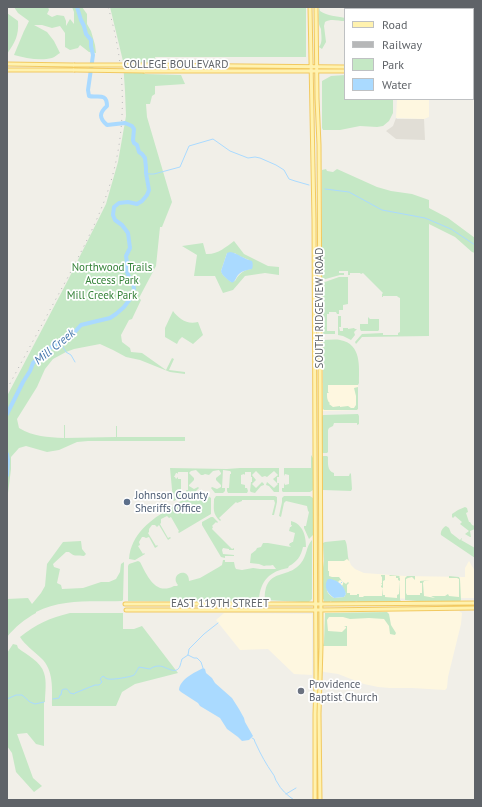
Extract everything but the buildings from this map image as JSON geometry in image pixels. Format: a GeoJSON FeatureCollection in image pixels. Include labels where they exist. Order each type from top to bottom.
{"type":"FeatureCollection","features":[{"type":"Feature","properties":{"kind":"main road","name":"SOUTH RIDGEVIEW ROAD"},"geometry":{"type":"LineString","coordinates":[[310,7],[314,176],[315,800]]}},
{"type":"Feature","properties":{"kind":"main road","name":"SOUTH RIDGEVIEW ROAD"},"geometry":{"type":"LineString","coordinates":[[316,7],[319,145],[321,604],[319,714],[320,800]]}},
{"type":"Feature","properties":{"kind":"main road","name":"COLLEGE BOULEVARD"},"geometry":{"type":"LineString","coordinates":[[7,64],[344,67]]}},
{"type":"Feature","properties":{"kind":"main road","name":"COLLEGE BOULEVARD"},"geometry":{"type":"LineString","coordinates":[[7,70],[344,72]]}},
{"type":"Feature","properties":{"kind":"main road"},"geometry":{"type":"LineString","coordinates":[[321,604],[475,603]]}},
{"type":"Feature","properties":{"kind":"main road","name":"EAST 119TH STREET"},"geometry":{"type":"LineString","coordinates":[[125,604],[321,604]]}},
{"type":"Feature","properties":{"kind":"main road"},"geometry":{"type":"LineString","coordinates":[[321,610],[475,608]]}},
{"type":"Feature","properties":{"kind":"main road","name":"EAST 119TH STREET"},"geometry":{"type":"LineString","coordinates":[[126,610],[321,610]]}},
{"type":"Feature","properties":{"kind":"shaded area"},"geometry":{"type":"Polygon","coordinates":[[[397,100],[429,100],[429,117],[424,119],[396,118],[397,100]]]}},
{"type":"Feature","properties":{"kind":"shaded area"},"geometry":{"type":"Polygon","coordinates":[[[396,118],[424,119],[425,140],[396,139],[386,131],[393,126],[396,118]]]}},
{"type":"Feature","properties":{"kind":"shaded area"},"geometry":{"type":"Polygon","coordinates":[[[322,383],[358,383],[358,410],[322,411],[322,383]]]}},
{"type":"Feature","properties":{"kind":"shaded area"},"geometry":{"type":"Polygon","coordinates":[[[346,553],[351,565],[355,569],[364,573],[405,576],[465,577],[465,568],[469,561],[475,571],[475,598],[326,599],[325,557],[346,553]]]}},
{"type":"Feature","properties":{"kind":"shaded area"},"geometry":{"type":"Polygon","coordinates":[[[430,610],[459,611],[462,613],[447,688],[445,690],[378,687],[364,684],[338,674],[322,671],[325,612],[430,610]]]}},
{"type":"Feature","properties":{"kind":"shaded area"},"geometry":{"type":"Polygon","coordinates":[[[224,613],[312,614],[312,675],[294,674],[268,649],[240,650],[216,620],[224,613]]]}},
{"type":"Feature","properties":{"kind":"green space"},"geometry":{"type":"Polygon","coordinates":[[[14,7],[48,7],[49,10],[47,14],[52,17],[57,15],[64,16],[66,26],[70,19],[74,24],[74,12],[72,7],[82,7],[87,14],[87,24],[91,31],[96,53],[89,52],[80,45],[78,48],[70,50],[65,47],[65,33],[60,26],[52,28],[42,25],[34,25],[47,32],[54,41],[60,53],[52,58],[43,59],[14,55],[29,21],[18,13],[14,7]]]}},
{"type":"Feature","properties":{"kind":"green space","name":"Mill Creek Park"},"geometry":{"type":"Polygon","coordinates":[[[110,7],[306,7],[306,57],[155,57],[156,65],[143,66],[143,72],[145,74],[181,75],[185,84],[155,86],[155,94],[152,96],[150,104],[146,104],[147,117],[172,202],[162,227],[160,227],[156,266],[139,298],[141,300],[132,319],[129,320],[121,335],[122,342],[130,348],[131,352],[142,353],[166,370],[172,358],[174,359],[169,370],[185,372],[185,374],[170,372],[140,360],[126,357],[100,344],[74,349],[53,359],[45,369],[37,387],[17,419],[19,428],[35,435],[46,437],[64,438],[65,425],[65,438],[116,437],[117,426],[117,437],[185,437],[185,441],[88,441],[77,442],[59,450],[47,452],[26,446],[19,448],[11,457],[7,501],[7,396],[106,204],[118,162],[126,116],[125,91],[123,61],[110,7]]]}},
{"type":"Feature","properties":{"kind":"green space"},"geometry":{"type":"Polygon","coordinates":[[[319,7],[320,11],[323,13],[344,18],[344,21],[332,20],[325,22],[326,42],[322,49],[319,47],[322,38],[319,21],[319,7]]]}},
{"type":"Feature","properties":{"kind":"green space"},"geometry":{"type":"Polygon","coordinates":[[[7,13],[18,21],[18,31],[16,39],[7,54],[7,13]]]}},
{"type":"Feature","properties":{"kind":"green space"},"geometry":{"type":"Polygon","coordinates":[[[344,75],[344,100],[393,100],[393,113],[389,121],[383,126],[377,127],[360,126],[340,130],[323,130],[322,81],[331,76],[344,75]]]}},
{"type":"Feature","properties":{"kind":"green space"},"geometry":{"type":"Polygon","coordinates":[[[326,169],[327,171],[333,172],[337,169],[377,187],[412,194],[429,200],[429,208],[448,218],[475,238],[475,253],[455,237],[429,224],[429,336],[362,337],[356,344],[355,342],[362,334],[383,333],[383,335],[398,335],[400,332],[400,298],[397,296],[382,297],[383,293],[363,273],[350,273],[350,275],[348,275],[348,271],[339,271],[339,273],[344,273],[344,275],[322,280],[322,170],[326,169]]]}},
{"type":"Feature","properties":{"kind":"green space"},"geometry":{"type":"Polygon","coordinates":[[[234,241],[244,254],[268,266],[279,267],[279,275],[265,273],[245,276],[233,290],[223,293],[215,276],[194,276],[197,255],[182,246],[203,243],[206,254],[210,254],[221,250],[234,241]],[[227,253],[221,271],[223,275],[231,282],[235,281],[243,271],[251,269],[249,260],[235,253],[227,253]]]}},
{"type":"Feature","properties":{"kind":"green space"},"geometry":{"type":"Polygon","coordinates":[[[339,277],[348,277],[348,304],[343,305],[343,310],[339,310],[339,314],[336,312],[329,312],[329,314],[327,314],[327,331],[335,331],[335,334],[323,334],[322,283],[339,277]]]}},
{"type":"Feature","properties":{"kind":"green space"},"geometry":{"type":"Polygon","coordinates":[[[173,311],[184,321],[190,323],[198,322],[203,335],[193,344],[182,337],[177,344],[165,337],[165,328],[173,311]]]}},
{"type":"Feature","properties":{"kind":"green space"},"geometry":{"type":"Polygon","coordinates":[[[338,316],[341,316],[341,327],[339,327],[340,331],[343,331],[343,328],[357,329],[351,340],[338,335],[338,316]]]}},
{"type":"Feature","properties":{"kind":"green space"},"geometry":{"type":"Polygon","coordinates":[[[368,317],[370,319],[379,319],[378,331],[361,331],[360,324],[368,324],[368,317]]]}},
{"type":"Feature","properties":{"kind":"green space"},"geometry":{"type":"Polygon","coordinates":[[[323,340],[338,340],[347,342],[356,351],[359,363],[358,385],[328,385],[329,393],[327,394],[329,404],[333,407],[348,406],[354,408],[356,405],[356,396],[354,388],[358,387],[357,410],[323,409],[323,340]]]}},
{"type":"Feature","properties":{"kind":"green space"},"geometry":{"type":"Polygon","coordinates":[[[358,414],[359,424],[357,425],[357,423],[334,423],[333,426],[329,428],[328,452],[323,453],[321,451],[323,415],[358,414]]]}},
{"type":"Feature","properties":{"kind":"green space"},"geometry":{"type":"Polygon","coordinates":[[[311,455],[313,458],[313,490],[310,492],[283,492],[282,488],[284,488],[284,483],[285,485],[289,484],[289,475],[285,474],[284,476],[284,468],[311,468],[311,455]]]}},
{"type":"Feature","properties":{"kind":"green space"},"geometry":{"type":"Polygon","coordinates":[[[323,456],[328,457],[329,469],[334,473],[334,476],[349,476],[350,473],[351,474],[351,491],[322,489],[323,456]]]}},
{"type":"Feature","properties":{"kind":"green space"},"geometry":{"type":"Polygon","coordinates":[[[170,468],[279,468],[279,477],[277,477],[277,483],[273,479],[278,475],[274,471],[267,477],[262,477],[256,471],[252,475],[256,480],[252,484],[256,488],[262,482],[264,485],[261,486],[255,493],[250,491],[252,482],[251,472],[245,472],[245,475],[241,475],[241,484],[245,485],[245,488],[247,488],[247,493],[228,493],[227,488],[229,488],[231,472],[223,470],[222,488],[225,488],[225,491],[223,493],[215,493],[211,488],[212,487],[217,489],[221,487],[216,480],[216,478],[221,474],[219,470],[213,471],[209,475],[201,475],[196,470],[189,473],[194,480],[189,486],[194,489],[199,488],[195,492],[187,494],[188,472],[178,472],[178,474],[176,473],[174,477],[176,479],[178,477],[178,479],[181,479],[181,490],[183,490],[183,496],[174,501],[170,468]]]}},
{"type":"Feature","properties":{"kind":"green space"},"geometry":{"type":"Polygon","coordinates":[[[267,482],[274,488],[278,484],[277,483],[279,483],[279,492],[274,492],[269,486],[266,485],[267,482]]]}},
{"type":"Feature","properties":{"kind":"green space"},"geometry":{"type":"Polygon","coordinates":[[[196,496],[208,496],[211,498],[211,514],[179,533],[171,517],[169,518],[167,516],[161,519],[160,524],[168,538],[171,538],[168,540],[159,525],[157,527],[152,525],[148,533],[156,546],[158,546],[155,548],[149,537],[142,537],[139,542],[140,545],[138,546],[143,554],[145,554],[135,560],[129,559],[134,542],[149,522],[183,500],[196,496]]]}},
{"type":"Feature","properties":{"kind":"green space"},"geometry":{"type":"Polygon","coordinates":[[[216,496],[275,496],[277,497],[277,502],[274,515],[272,515],[275,503],[274,500],[242,500],[237,503],[236,502],[219,518],[221,520],[220,521],[214,511],[214,499],[216,496]]]}},
{"type":"Feature","properties":{"kind":"green space"},"geometry":{"type":"Polygon","coordinates":[[[284,496],[310,496],[313,498],[313,535],[309,539],[304,528],[304,526],[306,526],[309,512],[307,506],[286,501],[284,503],[281,517],[279,516],[282,498],[284,496]]]}},
{"type":"Feature","properties":{"kind":"green space"},"geometry":{"type":"Polygon","coordinates":[[[465,507],[467,508],[468,512],[466,513],[469,522],[475,526],[475,529],[470,531],[471,537],[465,534],[469,531],[460,524],[462,522],[455,516],[453,518],[452,517],[452,514],[465,507]]]}},
{"type":"Feature","properties":{"kind":"green space"},"geometry":{"type":"Polygon","coordinates":[[[211,517],[218,522],[212,526],[212,529],[232,549],[234,548],[234,550],[229,550],[223,548],[223,554],[234,556],[225,556],[225,558],[221,557],[202,525],[202,522],[211,517]]]}},
{"type":"Feature","properties":{"kind":"green space"},"geometry":{"type":"Polygon","coordinates":[[[291,521],[298,525],[303,531],[306,547],[303,547],[298,558],[288,568],[271,574],[267,578],[261,587],[259,600],[256,602],[128,601],[128,566],[129,564],[138,561],[152,583],[162,588],[177,586],[176,578],[180,573],[186,574],[189,581],[200,578],[222,565],[223,560],[225,560],[225,562],[234,562],[236,569],[276,569],[273,565],[264,566],[250,563],[251,554],[257,548],[261,547],[263,543],[291,547],[289,545],[293,542],[295,533],[289,531],[292,525],[291,521]]]}},
{"type":"Feature","properties":{"kind":"green space"},"geometry":{"type":"Polygon","coordinates":[[[446,526],[449,528],[451,533],[460,540],[462,538],[461,540],[475,548],[475,558],[441,535],[442,530],[446,526]]]}},
{"type":"Feature","properties":{"kind":"green space"},"geometry":{"type":"Polygon","coordinates":[[[312,540],[312,599],[309,602],[265,600],[268,583],[273,578],[296,568],[301,563],[312,540]]]}},
{"type":"Feature","properties":{"kind":"green space"},"geometry":{"type":"Polygon","coordinates":[[[345,540],[349,561],[347,559],[344,561],[328,561],[329,576],[339,577],[342,581],[340,580],[338,582],[329,579],[327,592],[334,598],[344,597],[346,594],[342,586],[343,582],[346,584],[348,582],[347,593],[350,593],[350,595],[359,594],[359,597],[382,596],[383,588],[383,595],[385,595],[385,597],[397,598],[397,595],[399,594],[400,581],[400,602],[324,602],[322,579],[324,561],[323,543],[345,540]]]}},
{"type":"Feature","properties":{"kind":"green space"},"geometry":{"type":"Polygon","coordinates":[[[81,541],[82,549],[86,554],[84,556],[66,552],[53,564],[54,567],[60,569],[57,583],[61,585],[62,589],[83,588],[101,582],[109,582],[116,579],[120,572],[121,564],[124,562],[123,600],[67,603],[46,608],[36,612],[13,630],[7,637],[7,599],[28,598],[32,604],[45,586],[47,564],[63,542],[81,541]]]}},
{"type":"Feature","properties":{"kind":"green space"},"geometry":{"type":"Polygon","coordinates":[[[381,575],[385,575],[385,580],[383,581],[383,588],[381,587],[381,575]]]}},
{"type":"Feature","properties":{"kind":"green space"},"geometry":{"type":"Polygon","coordinates":[[[389,575],[400,576],[400,581],[396,578],[396,576],[389,575]]]}},
{"type":"Feature","properties":{"kind":"green space"},"geometry":{"type":"Polygon","coordinates":[[[407,576],[415,576],[415,580],[412,577],[406,579],[407,595],[420,595],[420,593],[422,593],[422,583],[420,583],[420,581],[430,580],[424,581],[423,583],[424,596],[435,598],[431,596],[445,596],[448,594],[449,596],[459,597],[459,579],[449,578],[449,576],[459,577],[461,600],[459,602],[429,602],[405,600],[405,578],[407,576]]]}},
{"type":"Feature","properties":{"kind":"green space"},"geometry":{"type":"Polygon","coordinates":[[[387,612],[389,614],[391,625],[396,633],[395,635],[390,634],[389,626],[384,619],[350,619],[343,617],[329,617],[327,620],[328,631],[342,632],[346,628],[344,626],[347,626],[347,646],[323,646],[325,613],[387,612]]]}},
{"type":"Feature","properties":{"kind":"green space"},"geometry":{"type":"Polygon","coordinates":[[[70,613],[123,613],[123,629],[134,629],[142,626],[178,673],[135,684],[122,692],[116,706],[52,706],[51,680],[48,668],[41,658],[20,637],[32,628],[44,622],[70,613]]]}},
{"type":"Feature","properties":{"kind":"green space"},"geometry":{"type":"Polygon","coordinates":[[[13,644],[17,645],[18,648],[40,665],[44,673],[46,687],[44,702],[44,746],[36,744],[27,733],[17,734],[33,778],[42,786],[34,792],[16,772],[12,753],[7,746],[7,653],[13,644]]]}},
{"type":"Feature","properties":{"kind":"water"},"geometry":{"type":"Polygon","coordinates":[[[230,252],[252,261],[253,264],[252,269],[240,273],[233,282],[227,279],[221,271],[227,253],[230,252]]]}},
{"type":"Feature","properties":{"kind":"water"},"geometry":{"type":"Polygon","coordinates":[[[328,579],[331,579],[342,586],[346,594],[344,597],[334,598],[329,594],[326,584],[328,579]]]}},
{"type":"Feature","properties":{"kind":"water"},"geometry":{"type":"Polygon","coordinates":[[[203,668],[215,683],[232,698],[253,736],[249,740],[242,741],[227,729],[220,718],[200,706],[179,690],[180,686],[185,680],[203,668]]]}},
{"type":"Feature","properties":{"kind":"waterway","name":"Mill Creek"},"geometry":{"type":"LineString","coordinates":[[7,414],[33,363],[45,351],[73,334],[81,325],[110,318],[116,314],[130,299],[134,289],[133,283],[130,280],[126,269],[126,256],[130,248],[128,233],[122,225],[115,220],[113,215],[114,207],[119,203],[128,202],[137,204],[147,195],[149,190],[145,158],[139,152],[137,145],[134,143],[134,129],[132,126],[125,123],[107,125],[101,118],[101,113],[107,106],[107,102],[101,96],[89,96],[88,90],[93,55],[91,40],[86,34],[77,7]]}},
{"type":"Feature","properties":{"kind":"waterway"},"geometry":{"type":"LineString","coordinates":[[146,173],[154,174],[180,167],[189,146],[213,139],[230,151],[248,158],[260,158],[276,165],[284,170],[289,179],[309,185]]}},
{"type":"Feature","properties":{"kind":"waterway"},"geometry":{"type":"LineString","coordinates":[[325,189],[349,192],[382,210],[425,218],[451,229],[475,245]]}},
{"type":"Feature","properties":{"kind":"waterway"},"geometry":{"type":"LineString","coordinates":[[60,342],[75,362]]}},
{"type":"Feature","properties":{"kind":"waterway","name":"Mill Creek"},"geometry":{"type":"LineString","coordinates":[[7,454],[7,475]]}},
{"type":"Feature","properties":{"kind":"waterway"},"geometry":{"type":"LineString","coordinates":[[53,699],[59,698],[63,689],[67,689],[70,693],[74,694],[95,685],[99,685],[102,682],[100,679],[103,676],[107,679],[132,676],[139,667],[150,669],[162,666],[171,670],[176,670],[180,666],[182,659],[188,655],[189,649],[218,623]]}},
{"type":"Feature","properties":{"kind":"waterway"},"geometry":{"type":"LineString","coordinates":[[188,655],[197,658],[201,662],[203,668]]}},
{"type":"Feature","properties":{"kind":"waterway"},"geometry":{"type":"LineString","coordinates":[[7,699],[16,695],[22,695],[30,702],[35,704],[44,702]]}},
{"type":"Feature","properties":{"kind":"waterway"},"geometry":{"type":"LineString","coordinates":[[252,738],[254,739],[280,787],[294,800]]}},
{"type":"Feature","properties":{"kind":"waterway"},"geometry":{"type":"LineString","coordinates":[[286,794],[296,788]]}},
{"type":"Feature","properties":{"kind":"railway"},"geometry":{"type":"LineString","coordinates":[[7,389],[86,242],[107,194],[111,181],[120,137],[122,94],[118,50],[108,7]]}},
{"type":"Feature","properties":{"kind":"place","name":"Johnson County Sheriffs Office"},"geometry":{"type":"Point","coordinates":[127,502]}},
{"type":"Feature","properties":{"kind":"place","name":"Providence Baptist Church"},"geometry":{"type":"Point","coordinates":[301,691]}},
{"type":"Feature","properties":{"kind":"park label","name":"Northwood Trails Access Park"},"geometry":{"type":"Point","coordinates":[112,274]}}]}
